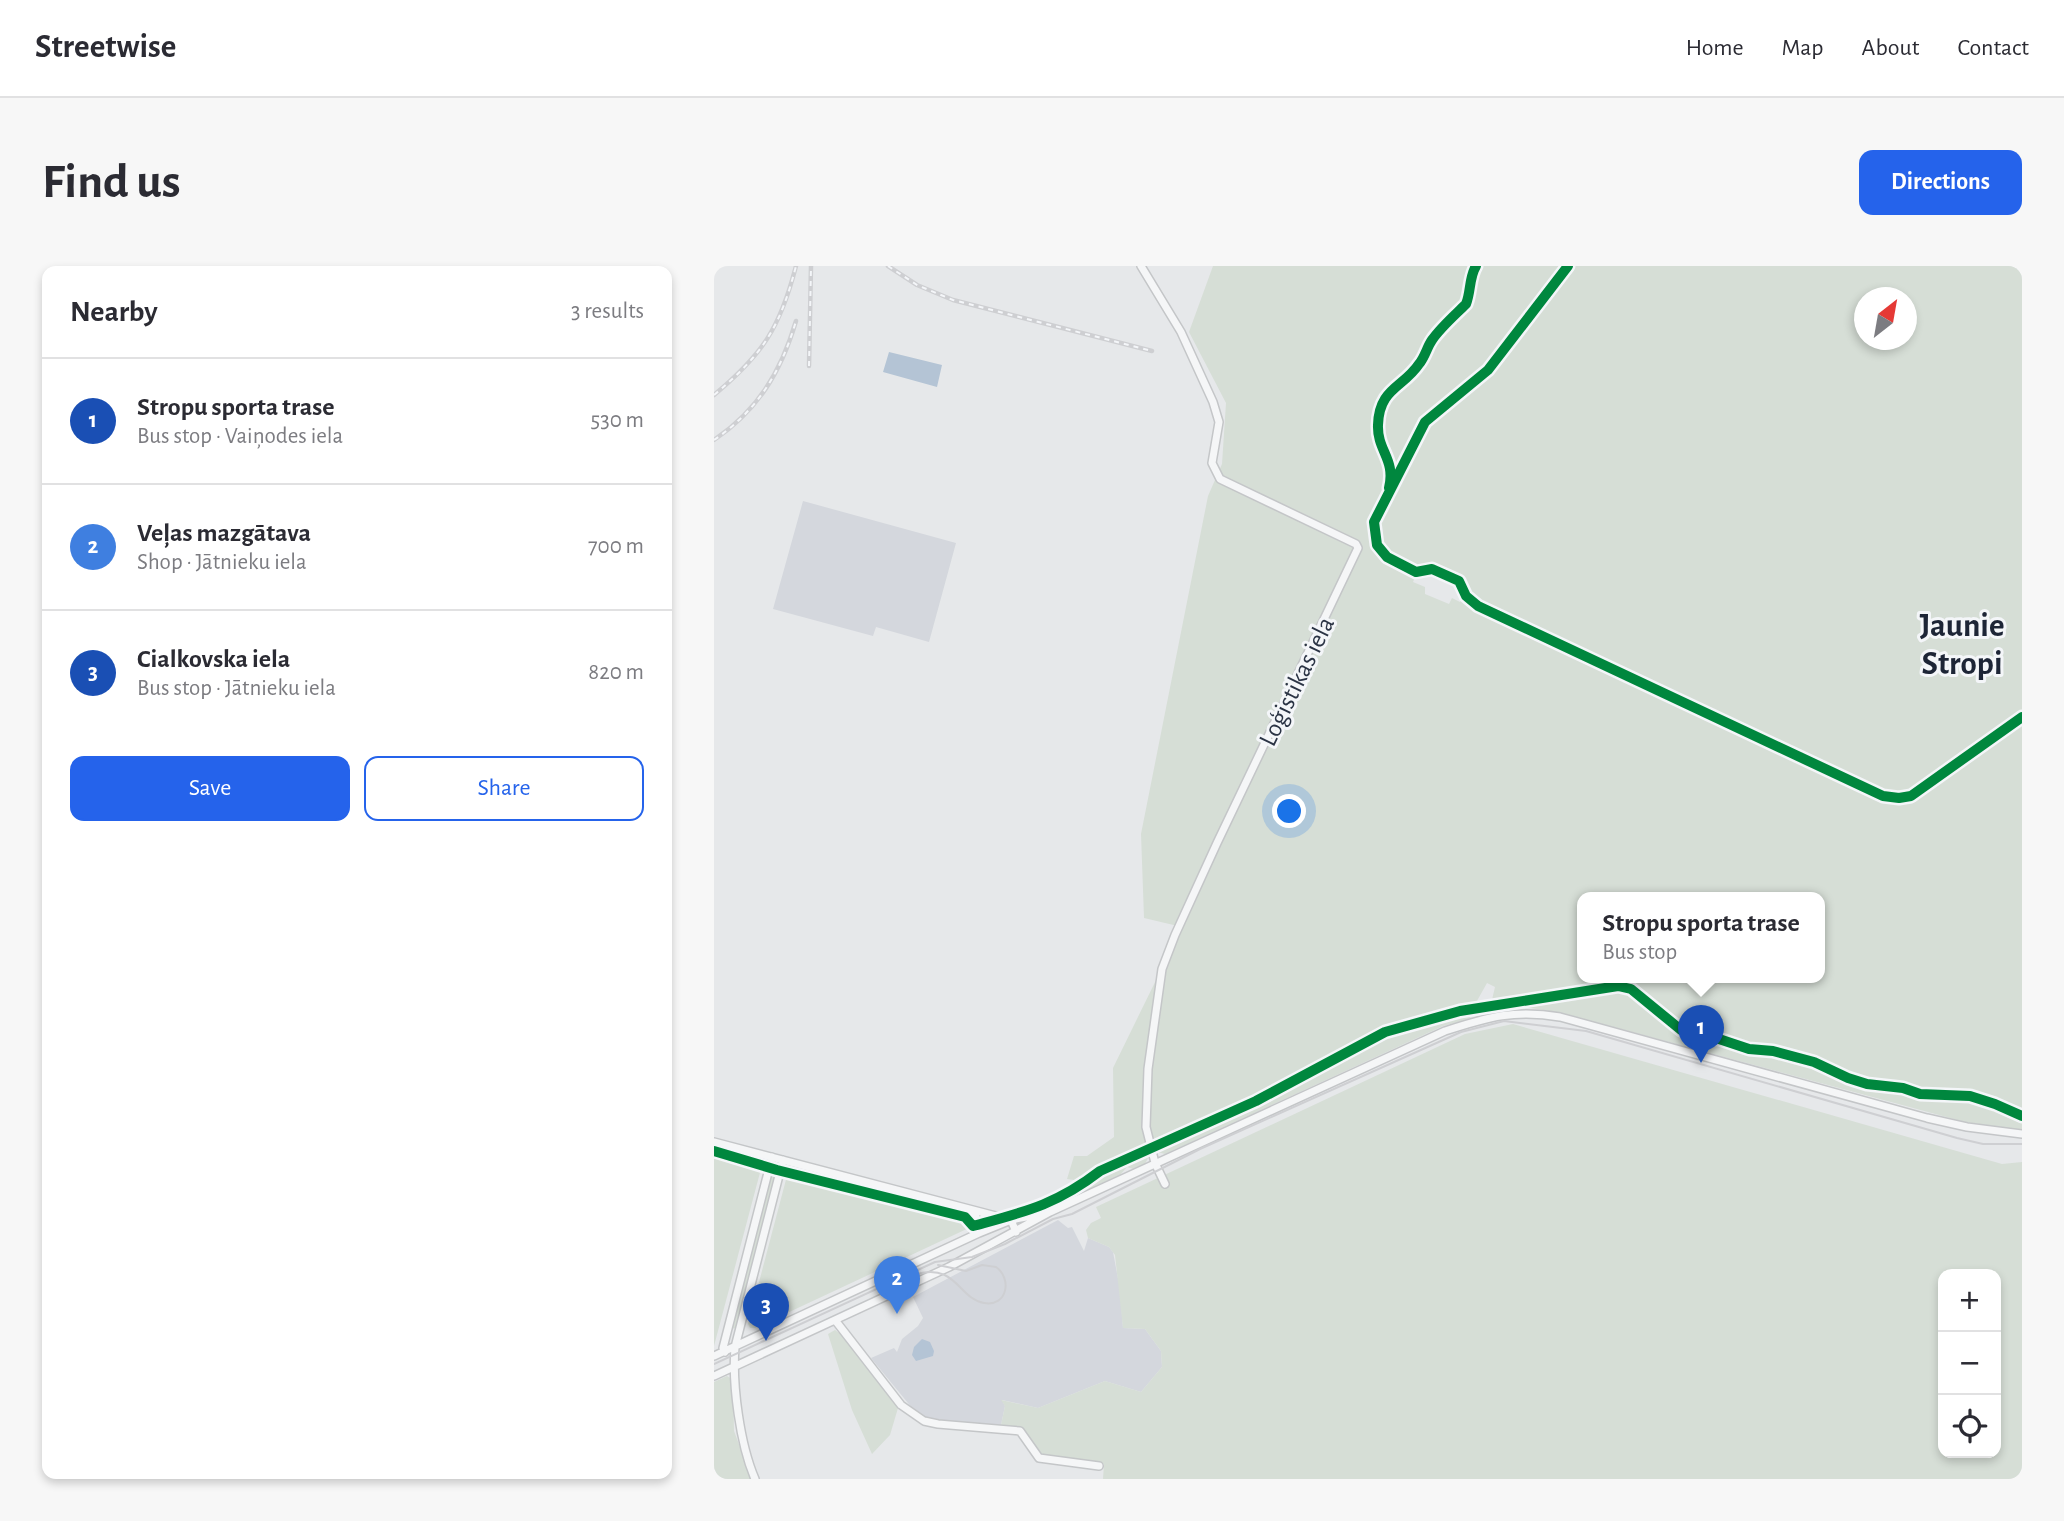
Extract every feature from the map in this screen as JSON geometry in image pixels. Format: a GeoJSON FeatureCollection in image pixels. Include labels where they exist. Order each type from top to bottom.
{"type":"FeatureCollection","features":[{"type":"Feature","properties":{"kind":"street","name":"Loģistikas iela"},"geometry":{"type":"LineString","coordinates":[[1141,266],[1181,332],[1213,402],[1219,422],[1212,463],[1220,479],[1356,544],[1358,548],[1185,912],[1163,969],[1148,1081],[1146,1127],[1155,1163],[1165,1184]]}},
{"type":"Feature","properties":{"kind":"street"},"geometry":{"type":"LineString","coordinates":[[714,1376],[949,1268],[973,1252],[1050,1212],[1155,1163],[1445,1031],[1488,1018],[1528,1012],[1583,1022],[1927,1118],[2022,1134]]}},
{"type":"Feature","properties":{"kind":"street"},"geometry":{"type":"LineString","coordinates":[[714,1142],[1011,1220]]}},
{"type":"Feature","properties":{"kind":"street"},"geometry":{"type":"LineString","coordinates":[[724,1352],[772,1157]]}},
{"type":"Feature","properties":{"kind":"street"},"geometry":{"type":"LineString","coordinates":[[755,1479],[746,1460],[734,1367],[735,1351],[783,1160]]}},
{"type":"Feature","properties":{"kind":"street"},"geometry":{"type":"LineString","coordinates":[[970,1209],[977,1219],[979,1233]]}},
{"type":"Feature","properties":{"kind":"street"},"geometry":{"type":"LineString","coordinates":[[714,1356],[735,1351],[979,1233],[1011,1220],[1050,1212]]}},
{"type":"Feature","properties":{"kind":"street"},"geometry":{"type":"LineString","coordinates":[[1011,1220],[1016,1232]]}},
{"type":"Feature","properties":{"kind":"street"},"geometry":{"type":"LineString","coordinates":[[835,1320],[904,1409],[924,1421],[1020,1431],[1039,1458],[1099,1466]]}},
{"type":"Feature","properties":{"kind":"shaded area"},"geometry":{"type":"Polygon","coordinates":[[[1213,266],[2022,266],[2022,1130],[1965,1122],[1562,1013],[1525,1007],[1496,1010],[1492,1008],[1557,997],[1491,1004],[1495,987],[1487,983],[1473,1008],[1449,1012],[1448,1015],[1476,1010],[1469,1019],[1443,1026],[1165,1154],[1155,1149],[1174,1140],[1173,1138],[1143,1151],[1144,1154],[1150,1154],[1145,1164],[1133,1169],[1127,1167],[1120,1175],[1050,1207],[1089,1182],[1067,1179],[1074,1156],[1087,1156],[1114,1137],[1113,1068],[1182,927],[1144,918],[1141,834],[1208,496],[1222,464],[1226,403],[1189,332],[1213,266]],[[1375,430],[1378,446],[1395,484],[1410,454],[1407,453],[1393,479],[1381,432],[1375,430]],[[1431,567],[1418,570],[1413,582],[1425,587],[1425,594],[1449,604],[1452,598],[1460,602],[1466,589],[1461,580],[1431,567]]]}},
{"type":"Feature","properties":{"kind":"shaded area"},"geometry":{"type":"Polygon","coordinates":[[[803,501],[956,543],[929,642],[876,627],[873,636],[773,609],[803,501]]]}},
{"type":"Feature","properties":{"kind":"shaded area"},"geometry":{"type":"Polygon","coordinates":[[[1513,1024],[2002,1164],[2022,1162],[2022,1479],[1103,1479],[1104,1464],[1042,1454],[1023,1428],[1001,1425],[1005,1406],[1001,1400],[1038,1408],[1105,1381],[1141,1392],[1162,1367],[1161,1351],[1145,1329],[1123,1328],[1115,1255],[1109,1247],[1088,1238],[1086,1230],[1091,1223],[1101,1218],[1096,1207],[1465,1034],[1513,1024]]]}},
{"type":"Feature","properties":{"kind":"shaded area"},"geometry":{"type":"Polygon","coordinates":[[[714,1153],[762,1165],[714,1346],[714,1153]]]}},
{"type":"Feature","properties":{"kind":"shaded area"},"geometry":{"type":"Polygon","coordinates":[[[772,1170],[777,1171],[736,1328],[730,1329],[772,1170]]]}},
{"type":"Feature","properties":{"kind":"shaded area"},"geometry":{"type":"Polygon","coordinates":[[[788,1172],[963,1218],[971,1227],[750,1328],[748,1324],[788,1172]]]}},
{"type":"Feature","properties":{"kind":"shaded area"},"geometry":{"type":"Polygon","coordinates":[[[1058,1220],[1068,1228],[1072,1227],[1084,1251],[1088,1238],[1109,1247],[1113,1252],[1120,1289],[1123,1328],[1145,1329],[1161,1351],[1162,1367],[1141,1392],[1105,1381],[1038,1408],[1002,1400],[1005,1406],[1001,1425],[932,1420],[917,1414],[871,1358],[894,1348],[897,1352],[902,1339],[918,1326],[923,1318],[913,1297],[1058,1220]]]}},
{"type":"Feature","properties":{"kind":"shaded area"},"geometry":{"type":"Polygon","coordinates":[[[835,1330],[842,1335],[898,1408],[890,1435],[872,1454],[852,1410],[828,1334],[835,1330]]]}},
{"type":"Feature","properties":{"kind":"shaded area"},"geometry":{"type":"Polygon","coordinates":[[[727,1376],[733,1380],[734,1431],[752,1479],[714,1479],[714,1382],[727,1376]]]}},
{"type":"Feature","properties":{"kind":"water"},"geometry":{"type":"Polygon","coordinates":[[[889,352],[942,365],[937,387],[883,372],[889,352]]]}},
{"type":"Feature","properties":{"kind":"water"},"geometry":{"type":"Polygon","coordinates":[[[922,1339],[930,1342],[933,1356],[916,1361],[912,1355],[914,1347],[922,1339]]]}},
{"type":"Feature","properties":{"kind":"tram line"},"geometry":{"type":"LineString","coordinates":[[714,1364],[935,1262],[972,1257],[1005,1244],[1053,1219],[1072,1214],[1200,1149],[1461,1032],[1504,1021],[1586,1031],[1957,1138],[1983,1144],[2022,1144]]}},
{"type":"Feature","properties":{"kind":"tram line"},"geometry":{"type":"LineString","coordinates":[[917,1274],[940,1273],[949,1277],[968,1295],[984,1303],[998,1301],[1003,1296],[1006,1284],[996,1267],[982,1265],[966,1271],[938,1265]]}},
{"type":"Feature","properties":{"kind":"railway"},"geometry":{"type":"LineString","coordinates":[[714,395],[745,366],[767,338],[783,307],[796,266]]}},
{"type":"Feature","properties":{"kind":"railway"},"geometry":{"type":"LineString","coordinates":[[809,366],[811,266]]}},
{"type":"Feature","properties":{"kind":"railway"},"geometry":{"type":"LineString","coordinates":[[888,266],[917,285],[953,300],[1152,351]]}},
{"type":"Feature","properties":{"kind":"railway"},"geometry":{"type":"LineString","coordinates":[[714,440],[743,416],[766,388],[783,357],[796,321]]}},
{"type":"Feature","properties":{"kind":"cycle path"},"geometry":{"type":"LineString","coordinates":[[1389,488],[1390,470],[1378,434],[1379,413],[1387,396],[1413,372],[1440,330],[1466,304],[1476,266]]}},
{"type":"Feature","properties":{"kind":"cycle path"},"geometry":{"type":"LineString","coordinates":[[1568,266],[1488,370],[1425,422],[1374,522],[1377,545],[1387,557],[1416,572],[1432,569],[1459,581],[1466,596],[1478,606],[1883,796],[1911,796],[2022,717]]}},
{"type":"Feature","properties":{"kind":"cycle path"},"geometry":{"type":"LineString","coordinates":[[714,1151],[777,1170],[965,1217],[973,1226],[1054,1200],[1100,1171],[1256,1101],[1385,1032],[1460,1011],[1618,986],[1631,989],[1681,1030],[1700,1037],[1719,1039],[1749,1049],[1773,1051],[1814,1062],[1867,1084],[1903,1088],[1920,1094],[1970,1096],[2022,1116]]}},
{"type":"Feature","properties":{"kind":"place","name":"Stropu sporta trase"},"geometry":{"type":"Point","coordinates":[1701,1063]}},
{"type":"Feature","properties":{"kind":"place","name":"Veļas mazgātava"},"geometry":{"type":"Point","coordinates":[897,1314]}},
{"type":"Feature","properties":{"kind":"place","name":"Cialkovska iela"},"geometry":{"type":"Point","coordinates":[766,1341]}},
{"type":"Feature","properties":{"kind":"district","name":"Jaunie Stropi"},"geometry":{"type":"Point","coordinates":[1962,643]}}]}
